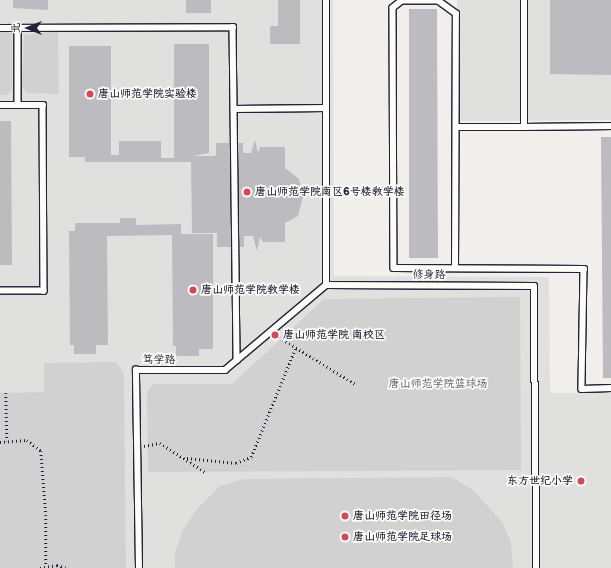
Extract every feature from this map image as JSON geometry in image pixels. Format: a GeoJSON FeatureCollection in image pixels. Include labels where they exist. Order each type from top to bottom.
{"type":"FeatureCollection","features":[{"type":"Feature","properties":{"kind":"lane"},"geometry":{"type":"LineString","coordinates":[[326,0],[326,285]]}},
{"type":"Feature","properties":{"kind":"lane"},"geometry":{"type":"LineString","coordinates":[[524,0],[524,126]]}},
{"type":"Feature","properties":{"kind":"lane"},"geometry":{"type":"LineString","coordinates":[[455,268],[456,14],[438,1],[402,1],[393,8],[394,268],[584,269],[582,389],[611,388]]}},
{"type":"Feature","properties":{"kind":"lane"},"geometry":{"type":"LineString","coordinates":[[18,27],[18,105]]}},
{"type":"Feature","properties":{"kind":"lane"},"geometry":{"type":"LineString","coordinates":[[0,28],[233,27],[237,360]]}},
{"type":"Feature","properties":{"kind":"lane"},"geometry":{"type":"LineString","coordinates":[[0,105],[43,105],[44,291],[0,291]]}},
{"type":"Feature","properties":{"kind":"lane"},"geometry":{"type":"LineString","coordinates":[[234,108],[326,108]]}},
{"type":"Feature","properties":{"kind":"lane"},"geometry":{"type":"LineString","coordinates":[[456,126],[611,126]]}},
{"type":"Feature","properties":{"kind":"lane","name":"笃学路"},"geometry":{"type":"LineString","coordinates":[[139,568],[136,370],[225,370],[326,285]]}},
{"type":"Feature","properties":{"kind":"lane","name":"修身路"},"geometry":{"type":"LineString","coordinates":[[326,285],[534,286],[537,568]]}},
{"type":"Feature","properties":{"kind":"path"},"geometry":{"type":"LineString","coordinates":[[270,331],[355,384]]}},
{"type":"Feature","properties":{"kind":"path"},"geometry":{"type":"LineString","coordinates":[[187,458],[236,463],[250,457],[296,347]]}},
{"type":"Feature","properties":{"kind":"path"},"geometry":{"type":"LineString","coordinates":[[6,393],[7,440]]}},
{"type":"Feature","properties":{"kind":"path"},"geometry":{"type":"LineString","coordinates":[[0,442],[7,440],[27,440],[41,451],[46,515],[46,566]]}},
{"type":"Feature","properties":{"kind":"path"},"geometry":{"type":"LineString","coordinates":[[137,447],[160,443],[187,458],[205,472]]}},
{"type":"Feature","properties":{"kind":"path"},"geometry":{"type":"LineString","coordinates":[[40,568],[46,566],[66,568]]}},
{"type":"Feature","properties":{"kind":"shaded area","name":"唐山师范学院 南校区"},"geometry":{"type":"Polygon","coordinates":[[[0,0],[333,0],[334,276],[549,277],[550,393],[611,393],[611,568],[0,568],[0,0]]]}},
{"type":"Feature","properties":{"kind":"shaded area"},"geometry":{"type":"Polygon","coordinates":[[[457,0],[611,0],[611,120],[457,121],[457,0]]]}},
{"type":"Feature","properties":{"kind":"green space"},"geometry":{"type":"Polygon","coordinates":[[[58,31],[59,94],[26,93],[22,87],[24,35],[58,31]]]}},
{"type":"Feature","properties":{"kind":"green space"},"geometry":{"type":"Polygon","coordinates":[[[0,32],[12,33],[12,91],[7,95],[0,95],[0,32]]]}},
{"type":"Feature","properties":{"kind":"green space","name":"唐山师范学院篮球场"},"geometry":{"type":"Polygon","coordinates":[[[520,297],[521,470],[148,472],[147,392],[153,384],[232,384],[324,299],[520,297]]]}},
{"type":"Feature","properties":{"kind":"green space"},"geometry":{"type":"Polygon","coordinates":[[[116,362],[124,373],[126,568],[0,568],[0,393],[44,392],[44,363],[116,362]]]}},
{"type":"Feature","properties":{"kind":"green space","name":"唐山师范学院田径场"},"geometry":{"type":"Polygon","coordinates":[[[452,477],[474,491],[503,523],[511,543],[513,568],[175,568],[175,553],[182,532],[197,509],[220,486],[244,479],[452,477]]]}},
{"type":"Feature","properties":{"kind":"building"},"geometry":{"type":"Polygon","coordinates":[[[13,0],[48,0],[48,10],[13,8],[13,0]]]}},
{"type":"Feature","properties":{"kind":"building"},"geometry":{"type":"Polygon","coordinates":[[[186,0],[211,0],[211,13],[186,13],[186,0]]]}},
{"type":"Feature","properties":{"kind":"building"},"geometry":{"type":"Polygon","coordinates":[[[278,0],[300,0],[300,44],[270,44],[270,26],[278,26],[278,0]]]}},
{"type":"Feature","properties":{"kind":"building"},"geometry":{"type":"Polygon","coordinates":[[[550,0],[611,0],[611,75],[550,74],[550,0]]]}},
{"type":"Feature","properties":{"kind":"building"},"geometry":{"type":"Polygon","coordinates":[[[409,9],[437,9],[438,258],[409,258],[409,9]]]}},
{"type":"Feature","properties":{"kind":"building"},"geometry":{"type":"Polygon","coordinates":[[[174,44],[209,44],[209,153],[193,156],[216,156],[216,143],[243,143],[243,153],[251,153],[255,140],[258,153],[260,147],[285,147],[285,168],[299,179],[303,197],[298,216],[285,223],[285,242],[263,242],[260,237],[257,251],[253,236],[244,236],[244,247],[217,247],[217,233],[192,233],[191,162],[85,162],[85,157],[69,157],[69,46],[111,46],[111,155],[119,155],[119,141],[161,141],[161,158],[174,158],[174,44]]]}},
{"type":"Feature","properties":{"kind":"building"},"geometry":{"type":"Polygon","coordinates":[[[0,121],[11,121],[12,265],[0,265],[0,121]]]}},
{"type":"Feature","properties":{"kind":"building"},"geometry":{"type":"Polygon","coordinates":[[[601,137],[611,137],[611,378],[603,378],[601,137]]]}},
{"type":"Feature","properties":{"kind":"building","name":"唐山师范学院教学楼"},"geometry":{"type":"Polygon","coordinates":[[[120,218],[136,218],[136,225],[181,224],[181,234],[213,234],[213,349],[199,349],[199,356],[176,356],[176,346],[173,346],[172,235],[107,236],[108,345],[96,345],[96,354],[74,354],[74,345],[70,345],[69,231],[75,231],[75,223],[120,223],[120,218]]]}},
{"type":"Feature","properties":{"kind":"place","name":"唐山师范学院实验楼"},"geometry":{"type":"Point","coordinates":[90,94]}},
{"type":"Feature","properties":{"kind":"place","name":"唐山师范学院南区6号楼教学楼"},"geometry":{"type":"Point","coordinates":[247,192]}},
{"type":"Feature","properties":{"kind":"place","name":"唐山师范学院教学楼"},"geometry":{"type":"Point","coordinates":[193,290]}},
{"type":"Feature","properties":{"kind":"place","name":"唐山师范学院 南校区"},"geometry":{"type":"Point","coordinates":[275,335]}},
{"type":"Feature","properties":{"kind":"place","name":"东方世纪小学"},"geometry":{"type":"Point","coordinates":[581,481]}},
{"type":"Feature","properties":{"kind":"place","name":"唐山师范学院田径场"},"geometry":{"type":"Point","coordinates":[345,516]}},
{"type":"Feature","properties":{"kind":"place","name":"唐山师范学院足球场"},"geometry":{"type":"Point","coordinates":[345,537]}}]}
